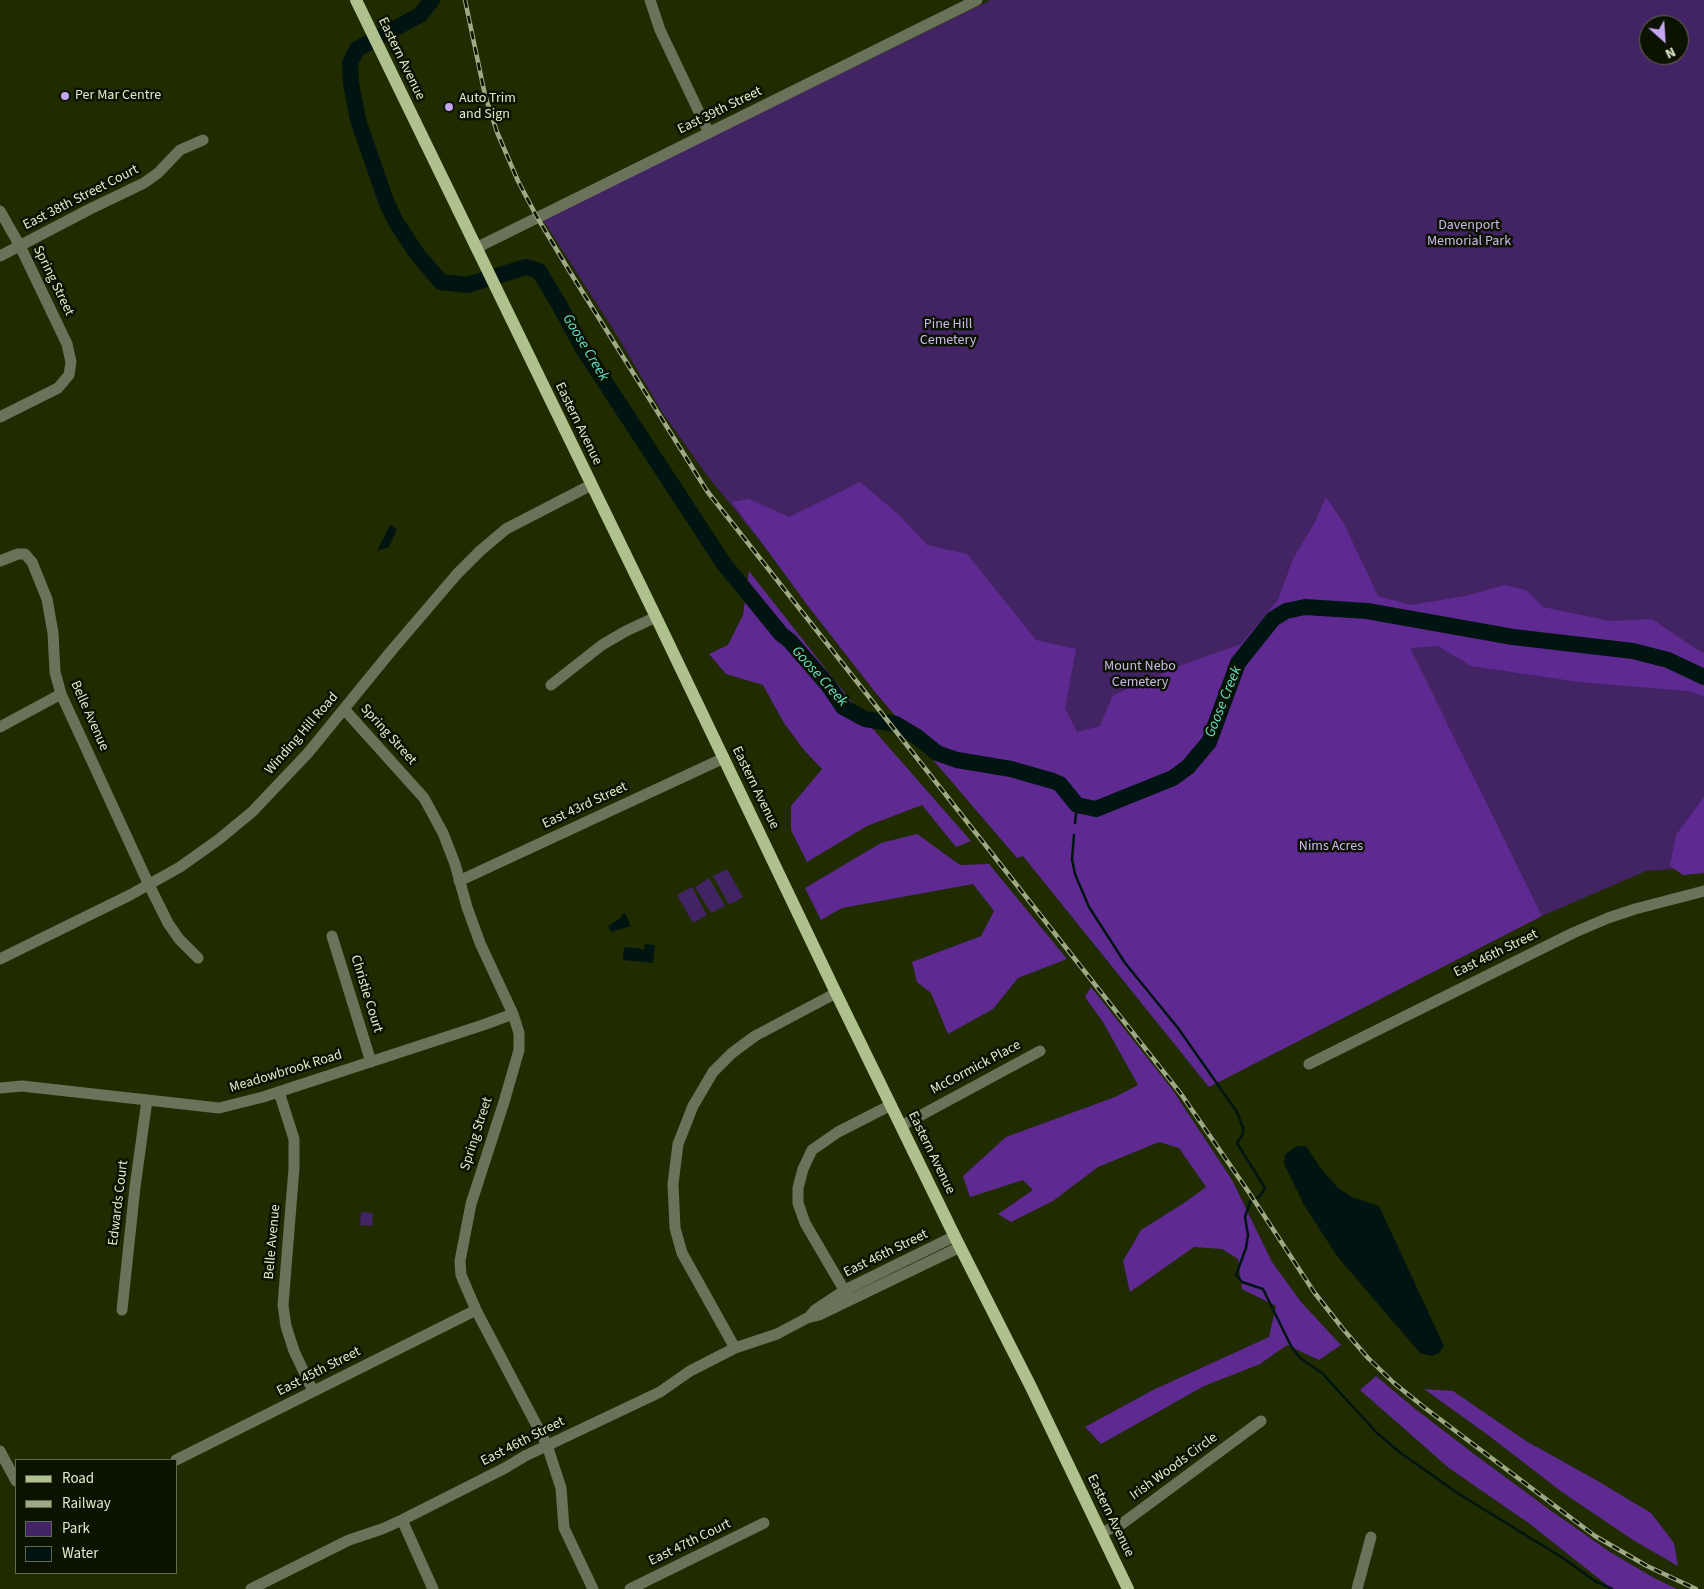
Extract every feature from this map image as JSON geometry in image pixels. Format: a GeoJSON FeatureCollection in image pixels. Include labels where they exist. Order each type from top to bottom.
{"type":"FeatureCollection","features":[{"type":"Feature","properties":{"kind":"main road","name":"Eastern Avenue"},"geometry":{"type":"LineString","coordinates":[[356,0],[656,617],[836,993],[1031,1387],[1128,1589]]}},
{"type":"Feature","properties":{"kind":"street"},"geometry":{"type":"LineString","coordinates":[[650,0],[660,30],[710,133]]}},
{"type":"Feature","properties":{"kind":"street","name":"East 39th Street"},"geometry":{"type":"LineString","coordinates":[[476,248],[977,0]]}},
{"type":"Feature","properties":{"kind":"street","name":"East 38th Street Court"},"geometry":{"type":"LineString","coordinates":[[0,256],[144,183],[158,173],[180,150],[203,140]]}},
{"type":"Feature","properties":{"kind":"street","name":"Spring Street"},"geometry":{"type":"LineString","coordinates":[[0,211],[20,246],[67,344],[70,352],[71,368],[69,375],[58,388],[0,417]]}},
{"type":"Feature","properties":{"kind":"street","name":"Winding Hill Road"},"geometry":{"type":"LineString","coordinates":[[0,959],[149,885],[180,867],[252,812],[308,753],[450,582],[480,551],[506,529],[591,485]]}},
{"type":"Feature","properties":{"kind":"street","name":"Belle Avenue"},"geometry":{"type":"LineString","coordinates":[[0,561],[18,554],[24,554],[32,562],[47,599],[53,633],[55,672],[61,694],[168,923],[179,939],[198,958]]}},
{"type":"Feature","properties":{"kind":"street"},"geometry":{"type":"LineString","coordinates":[[551,685],[602,645],[656,617]]}},
{"type":"Feature","properties":{"kind":"street"},"geometry":{"type":"LineString","coordinates":[[0,727],[61,694]]}},
{"type":"Feature","properties":{"kind":"street","name":"Spring Street"},"geometry":{"type":"LineString","coordinates":[[344,709],[424,798],[443,833],[480,943],[513,1014],[519,1033],[519,1050],[471,1204],[460,1261],[461,1275],[476,1310],[547,1445],[560,1488],[564,1528],[593,1589]]}},
{"type":"Feature","properties":{"kind":"street","name":"East 43rd Street"},"geometry":{"type":"LineString","coordinates":[[459,881],[724,758]]}},
{"type":"Feature","properties":{"kind":"street","name":"East 46th Street"},"geometry":{"type":"LineString","coordinates":[[1309,1064],[1573,933],[1635,909],[1704,891]]}},
{"type":"Feature","properties":{"kind":"street","name":"Christie Court"},"geometry":{"type":"LineString","coordinates":[[332,936],[371,1062]]}},
{"type":"Feature","properties":{"kind":"street"},"geometry":{"type":"LineString","coordinates":[[735,1348],[682,1253],[675,1228],[673,1184],[678,1144],[693,1106],[713,1072],[732,1053],[755,1036],[836,993]]}},
{"type":"Feature","properties":{"kind":"street","name":"Meadowbrook Road"},"geometry":{"type":"LineString","coordinates":[[0,1088],[22,1086],[219,1108],[279,1092],[513,1014]]}},
{"type":"Feature","properties":{"kind":"street","name":"McCormick Place"},"geometry":{"type":"LineString","coordinates":[[901,1126],[1040,1051]]}},
{"type":"Feature","properties":{"kind":"street","name":"Belle Avenue"},"geometry":{"type":"LineString","coordinates":[[279,1092],[294,1139],[294,1168],[283,1305],[286,1326],[294,1351],[313,1391]]}},
{"type":"Feature","properties":{"kind":"street","name":"Edwards Court"},"geometry":{"type":"LineString","coordinates":[[122,1310],[135,1187],[147,1100]]}},
{"type":"Feature","properties":{"kind":"street"},"geometry":{"type":"LineString","coordinates":[[847,1295],[805,1223],[798,1203],[798,1188],[803,1168],[812,1150],[838,1132],[891,1105]]}},
{"type":"Feature","properties":{"kind":"street","name":"East 46th Street"},"geometry":{"type":"LineString","coordinates":[[251,1589],[348,1540],[402,1520],[547,1445],[660,1392],[690,1371],[735,1348],[777,1334],[808,1318],[819,1316],[847,1295],[958,1242]]}},
{"type":"Feature","properties":{"kind":"street","name":"East 45th Street"},"geometry":{"type":"LineString","coordinates":[[178,1459],[476,1310]]}},
{"type":"Feature","properties":{"kind":"street","name":"Irish Woods Circle"},"geometry":{"type":"LineString","coordinates":[[1101,1533],[1123,1523],[1261,1421]]}},
{"type":"Feature","properties":{"kind":"street"},"geometry":{"type":"LineString","coordinates":[[0,1451],[15,1479]]}},
{"type":"Feature","properties":{"kind":"street"},"geometry":{"type":"LineString","coordinates":[[402,1520],[433,1589]]}},
{"type":"Feature","properties":{"kind":"street","name":"East 47th Court"},"geometry":{"type":"LineString","coordinates":[[630,1589],[764,1523]]}},
{"type":"Feature","properties":{"kind":"street"},"geometry":{"type":"LineString","coordinates":[[1357,1589],[1370,1537]]}},
{"type":"Feature","properties":{"kind":"green space"},"geometry":{"type":"Polygon","coordinates":[[[991,0],[1704,0],[1704,867],[1646,871],[1542,916],[1397,625],[1194,769],[887,698],[706,474],[662,412],[618,337],[543,220],[991,0]]]}},
{"type":"Feature","properties":{"kind":"green space","name":"Nims Acres"},"geometry":{"type":"Polygon","coordinates":[[[860,482],[898,514],[927,545],[967,554],[1036,640],[1076,649],[1065,708],[1077,732],[1100,726],[1113,695],[1182,665],[1241,644],[1278,600],[1293,559],[1315,522],[1326,497],[1344,524],[1378,596],[1411,605],[1465,596],[1505,585],[1526,590],[1543,607],[1610,621],[1652,619],[1704,653],[1704,696],[1688,691],[1579,682],[1471,666],[1438,646],[1410,648],[1542,916],[1209,1087],[1023,856],[1017,858],[875,692],[808,606],[732,502],[749,499],[789,517],[860,482]]]}},
{"type":"Feature","properties":{"kind":"green space"},"geometry":{"type":"Polygon","coordinates":[[[749,571],[872,728],[971,841],[956,847],[922,805],[867,826],[807,862],[791,830],[791,806],[822,769],[804,750],[784,723],[763,685],[726,674],[709,654],[728,645],[743,615],[749,571]]]}},
{"type":"Feature","properties":{"kind":"green space"},"geometry":{"type":"Polygon","coordinates":[[[1704,797],[1704,873],[1683,875],[1670,866],[1676,835],[1704,797]]]}},
{"type":"Feature","properties":{"kind":"green space"},"geometry":{"type":"Polygon","coordinates":[[[917,834],[960,865],[989,864],[1067,959],[1018,978],[993,1009],[948,1034],[931,993],[917,982],[912,962],[981,936],[994,911],[973,884],[842,908],[821,920],[805,888],[881,843],[917,834]]]}},
{"type":"Feature","properties":{"kind":"green space"},"geometry":{"type":"Polygon","coordinates":[[[727,869],[743,897],[729,905],[713,876],[727,869]]]}},
{"type":"Feature","properties":{"kind":"green space"},"geometry":{"type":"Polygon","coordinates":[[[709,878],[725,906],[711,913],[695,887],[709,878]]]}},
{"type":"Feature","properties":{"kind":"green space"},"geometry":{"type":"Polygon","coordinates":[[[692,887],[707,915],[693,923],[677,895],[692,887]]]}},
{"type":"Feature","properties":{"kind":"green space"},"geometry":{"type":"Polygon","coordinates":[[[1091,987],[1172,1089],[1232,1180],[1272,1262],[1301,1302],[1341,1345],[1319,1360],[1287,1345],[1260,1364],[1204,1386],[1101,1444],[1085,1427],[1153,1390],[1269,1337],[1276,1306],[1242,1289],[1238,1259],[1222,1249],[1194,1247],[1130,1292],[1123,1261],[1141,1230],[1206,1187],[1179,1148],[1159,1142],[1098,1167],[1053,1201],[1011,1222],[998,1214],[1033,1190],[1023,1180],[970,1197],[963,1176],[1006,1137],[1115,1097],[1138,1085],[1103,1022],[1085,997],[1091,987]]]}},
{"type":"Feature","properties":{"kind":"green space"},"geometry":{"type":"Polygon","coordinates":[[[361,1212],[373,1213],[372,1226],[360,1225],[361,1212]]]}},
{"type":"Feature","properties":{"kind":"green space"},"geometry":{"type":"Polygon","coordinates":[[[1376,1376],[1414,1408],[1550,1510],[1610,1552],[1677,1589],[1612,1589],[1530,1524],[1449,1468],[1360,1390],[1376,1376]]]}},
{"type":"Feature","properties":{"kind":"green space"},"geometry":{"type":"Polygon","coordinates":[[[1424,1389],[1453,1391],[1526,1441],[1651,1513],[1674,1543],[1678,1566],[1633,1540],[1562,1492],[1424,1389]]]}},
{"type":"Feature","properties":{"kind":"water"},"geometry":{"type":"Polygon","coordinates":[[[390,525],[397,529],[389,547],[377,551],[390,525]]]}},
{"type":"Feature","properties":{"kind":"water"},"geometry":{"type":"Polygon","coordinates":[[[625,913],[631,926],[611,932],[608,926],[625,913]]]}},
{"type":"Feature","properties":{"kind":"water"},"geometry":{"type":"Polygon","coordinates":[[[645,944],[655,945],[653,963],[623,960],[624,947],[644,949],[645,944]]]}},
{"type":"Feature","properties":{"kind":"water"},"geometry":{"type":"Polygon","coordinates":[[[1297,1146],[1306,1146],[1320,1167],[1338,1188],[1352,1197],[1379,1206],[1444,1346],[1439,1353],[1432,1356],[1420,1353],[1337,1256],[1304,1205],[1284,1164],[1285,1154],[1297,1146]]]}},
{"type":"Feature","properties":{"kind":"waterway","name":"Goose Creek"},"geometry":{"type":"LineString","coordinates":[[432,0],[420,15],[357,49],[350,63],[351,83],[358,120],[386,201],[396,222],[417,254],[441,282],[467,285],[526,267],[539,271],[582,347],[724,564],[781,634],[790,641],[828,685],[843,707],[865,719],[896,724],[916,736],[937,753],[957,760],[1011,769],[1053,781],[1060,784],[1077,805],[1096,809],[1173,778],[1188,767],[1209,742],[1238,663],[1273,619],[1286,611],[1305,607],[1367,611],[1513,637],[1633,651],[1668,660],[1704,677]]}},
{"type":"Feature","properties":{"kind":"waterway"},"geometry":{"type":"LineString","coordinates":[[1075,823],[1077,805]]}},
{"type":"Feature","properties":{"kind":"waterway"},"geometry":{"type":"LineString","coordinates":[[1074,835],[1072,859],[1075,874],[1089,907],[1125,963],[1178,1028],[1237,1112],[1243,1128],[1243,1134],[1237,1143],[1265,1188],[1260,1196],[1250,1202],[1245,1217],[1248,1235],[1246,1248],[1236,1275],[1242,1282],[1263,1289],[1291,1346],[1300,1358],[1322,1373],[1377,1433],[1402,1454],[1459,1494],[1563,1558],[1595,1581],[1612,1589]]}},
{"type":"Feature","properties":{"kind":"railway"},"geometry":{"type":"LineString","coordinates":[[465,0],[485,95],[497,132],[518,181],[570,272],[707,491],[1181,1094],[1250,1194],[1314,1292],[1368,1358],[1394,1383],[1425,1408],[1595,1536],[1647,1566],[1696,1589]]}},
{"type":"Feature","properties":{"kind":"place","name":"Per Mar Centre"},"geometry":{"type":"Point","coordinates":[65,96]}},
{"type":"Feature","properties":{"kind":"place","name":"Auto Trim and Sign"},"geometry":{"type":"Point","coordinates":[449,107]}},
{"type":"Feature","properties":{"kind":"park label","name":"Davenport Memorial Park"},"geometry":{"type":"Point","coordinates":[1469,234]}},
{"type":"Feature","properties":{"kind":"park label","name":"Pine Hill Cemetery"},"geometry":{"type":"Point","coordinates":[948,334]}},
{"type":"Feature","properties":{"kind":"park label","name":"Mount Nebo Cemetery"},"geometry":{"type":"Point","coordinates":[1140,676]}}]}
